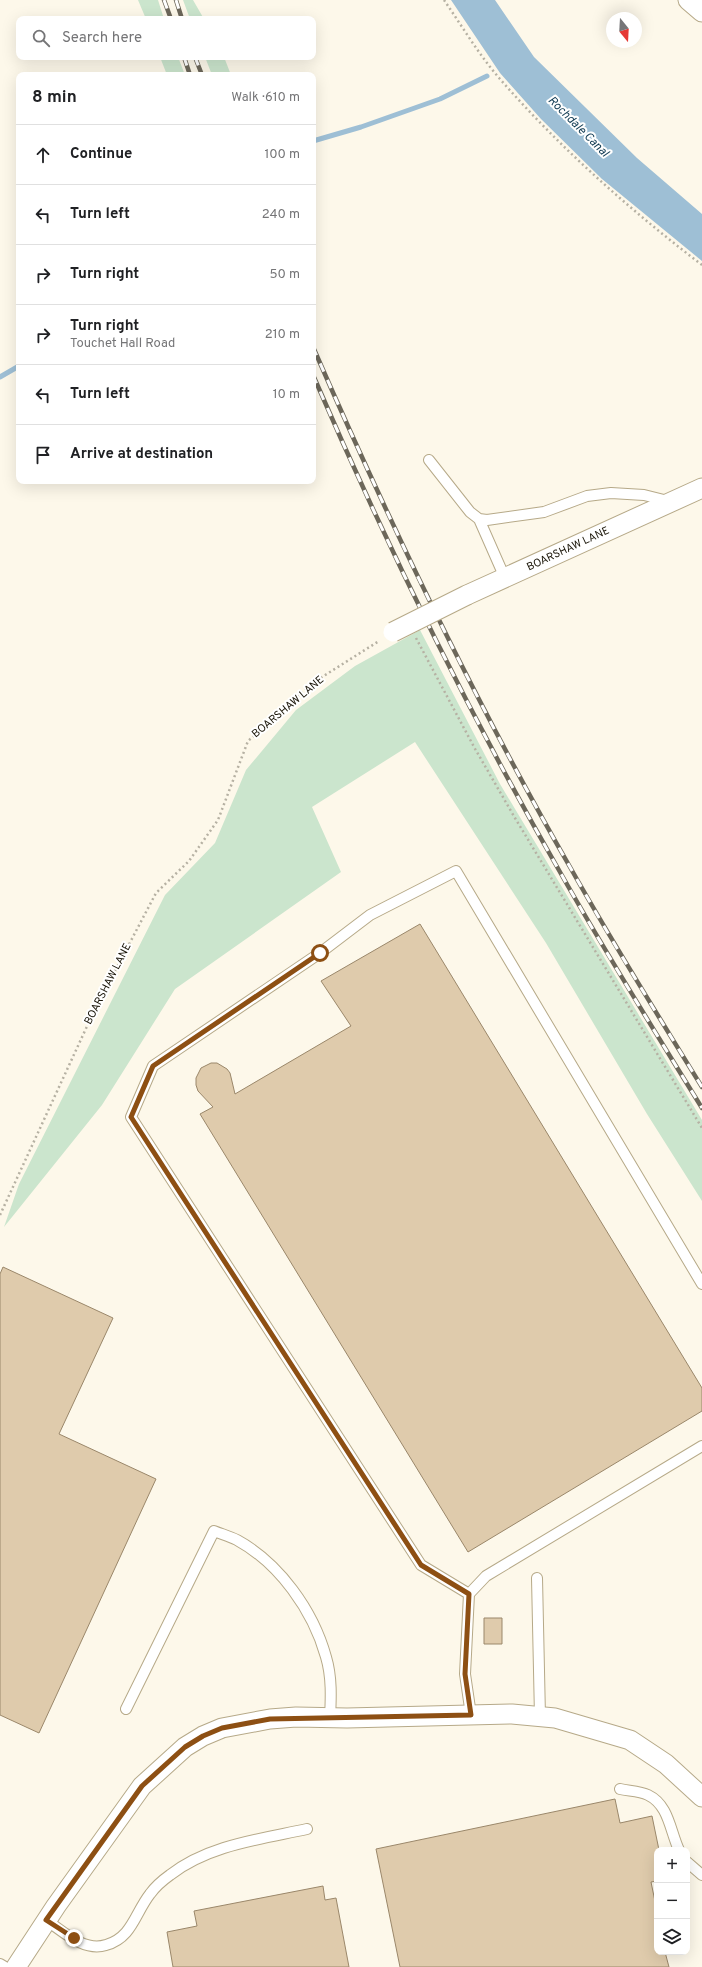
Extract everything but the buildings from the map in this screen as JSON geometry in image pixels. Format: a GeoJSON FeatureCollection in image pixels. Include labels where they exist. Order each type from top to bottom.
{"type":"FeatureCollection","features":[{"type":"Feature","properties":{"kind":"street"},"geometry":{"type":"LineString","coordinates":[[688,0],[702,12]]}},
{"type":"Feature","properties":{"kind":"street","name":"BOARSHAW LANE"},"geometry":{"type":"LineString","coordinates":[[401,628],[467,595],[702,488]]}},
{"type":"Feature","properties":{"kind":"street"},"geometry":{"type":"LineString","coordinates":[[16,1967],[46,1920],[142,1786],[185,1747],[203,1736],[222,1728],[245,1723],[296,1718],[512,1714],[555,1718],[630,1740],[666,1764],[702,1796]]}},
{"type":"Feature","properties":{"kind":"lane"},"geometry":{"type":"LineString","coordinates":[[429,460],[470,512],[479,518],[487,520],[544,512],[587,496],[605,494],[644,495],[670,502]]}},
{"type":"Feature","properties":{"kind":"lane"},"geometry":{"type":"LineString","coordinates":[[479,518],[505,578]]}},
{"type":"Feature","properties":{"kind":"lane"},"geometry":{"type":"LineString","coordinates":[[469,1594],[421,1565],[131,1117],[153,1066],[320,953],[370,914],[456,871],[702,1284]]}},
{"type":"Feature","properties":{"kind":"lane"},"geometry":{"type":"LineString","coordinates":[[471,1715],[465,1674],[469,1594],[486,1576],[702,1446]]}},
{"type":"Feature","properties":{"kind":"lane"},"geometry":{"type":"LineString","coordinates":[[126,1709],[214,1531],[236,1540],[263,1559],[285,1580],[302,1604],[317,1633],[326,1657],[330,1674],[330,1718]]}},
{"type":"Feature","properties":{"kind":"lane"},"geometry":{"type":"LineString","coordinates":[[537,1578],[540,1717]]}},
{"type":"Feature","properties":{"kind":"lane"},"geometry":{"type":"LineString","coordinates":[[620,1789],[647,1794],[658,1802],[668,1818],[678,1847]]}},
{"type":"Feature","properties":{"kind":"lane"},"geometry":{"type":"LineString","coordinates":[[46,1920],[84,1945],[96,1947],[106,1945],[127,1933],[150,1894],[170,1875],[189,1862],[213,1852],[250,1841],[307,1829]]}},
{"type":"Feature","properties":{"kind":"lane"},"geometry":{"type":"LineString","coordinates":[[690,1865],[702,1875]]}},
{"type":"Feature","properties":{"kind":"lane"},"geometry":{"type":"LineString","coordinates":[[0,1964],[5,1967]]}},
{"type":"Feature","properties":{"kind":"path"},"geometry":{"type":"LineString","coordinates":[[444,0],[499,78],[534,116],[616,196],[702,265]]}},
{"type":"Feature","properties":{"kind":"path"},"geometry":{"type":"LineString","coordinates":[[401,628],[474,747],[515,818],[572,909],[702,1128]]}},
{"type":"Feature","properties":{"kind":"path","name":"BOARSHAW LANE"},"geometry":{"type":"LineString","coordinates":[[0,1215],[98,1002],[156,893],[190,861],[218,820],[248,741],[311,684],[401,628]]}},
{"type":"Feature","properties":{"kind":"green space"},"geometry":{"type":"Polygon","coordinates":[[[138,0],[158,0],[163,16],[145,16],[138,0]]]}},
{"type":"Feature","properties":{"kind":"green space"},"geometry":{"type":"Polygon","coordinates":[[[183,0],[193,0],[202,16],[189,16],[183,0]]]}},
{"type":"Feature","properties":{"kind":"green space"},"geometry":{"type":"Polygon","coordinates":[[[161,60],[179,60],[184,72],[166,72],[161,60]]]}},
{"type":"Feature","properties":{"kind":"green space"},"geometry":{"type":"Polygon","coordinates":[[[206,60],[225,60],[230,72],[211,72],[206,60]]]}},
{"type":"Feature","properties":{"kind":"green space"},"geometry":{"type":"Polygon","coordinates":[[[420,630],[500,784],[702,1120],[702,1201],[647,1114],[546,943],[415,742],[312,807],[341,872],[175,989],[102,1105],[4,1227],[19,1184],[165,895],[215,843],[246,770],[296,710],[355,666],[420,630]]]}},
{"type":"Feature","properties":{"kind":"water","name":"Rochdale Canal"},"geometry":{"type":"Polygon","coordinates":[[[451,0],[495,0],[534,57],[637,158],[702,214],[702,261],[602,179],[541,119],[500,73],[451,0]]]}},
{"type":"Feature","properties":{"kind":"waterway"},"geometry":{"type":"LineString","coordinates":[[316,140],[361,127],[440,99],[487,76]]}},
{"type":"Feature","properties":{"kind":"waterway"},"geometry":{"type":"LineString","coordinates":[[0,377],[16,368]]}},
{"type":"Feature","properties":{"kind":"railway"},"geometry":{"type":"LineString","coordinates":[[164,0],[170,16]]}},
{"type":"Feature","properties":{"kind":"railway"},"geometry":{"type":"LineString","coordinates":[[176,0],[181,16]]}},
{"type":"Feature","properties":{"kind":"railway"},"geometry":{"type":"LineString","coordinates":[[185,60],[189,72]]}},
{"type":"Feature","properties":{"kind":"railway"},"geometry":{"type":"LineString","coordinates":[[196,60],[201,72]]}},
{"type":"Feature","properties":{"kind":"railway"},"geometry":{"type":"LineString","coordinates":[[316,354],[372,479],[434,611],[500,740],[602,923],[702,1087]]}},
{"type":"Feature","properties":{"kind":"railway"},"geometry":{"type":"LineString","coordinates":[[316,382],[369,501],[429,627],[493,751],[594,932],[702,1108]]}},
{"type":"Feature","properties":{"kind":"route"},"geometry":{"type":"LineString","coordinates":[[74,1938],[46,1920],[142,1786],[185,1747],[203,1736],[222,1728],[270,1719],[471,1715],[465,1674],[469,1594],[421,1565],[131,1117],[153,1066],[320,953]]}}]}
